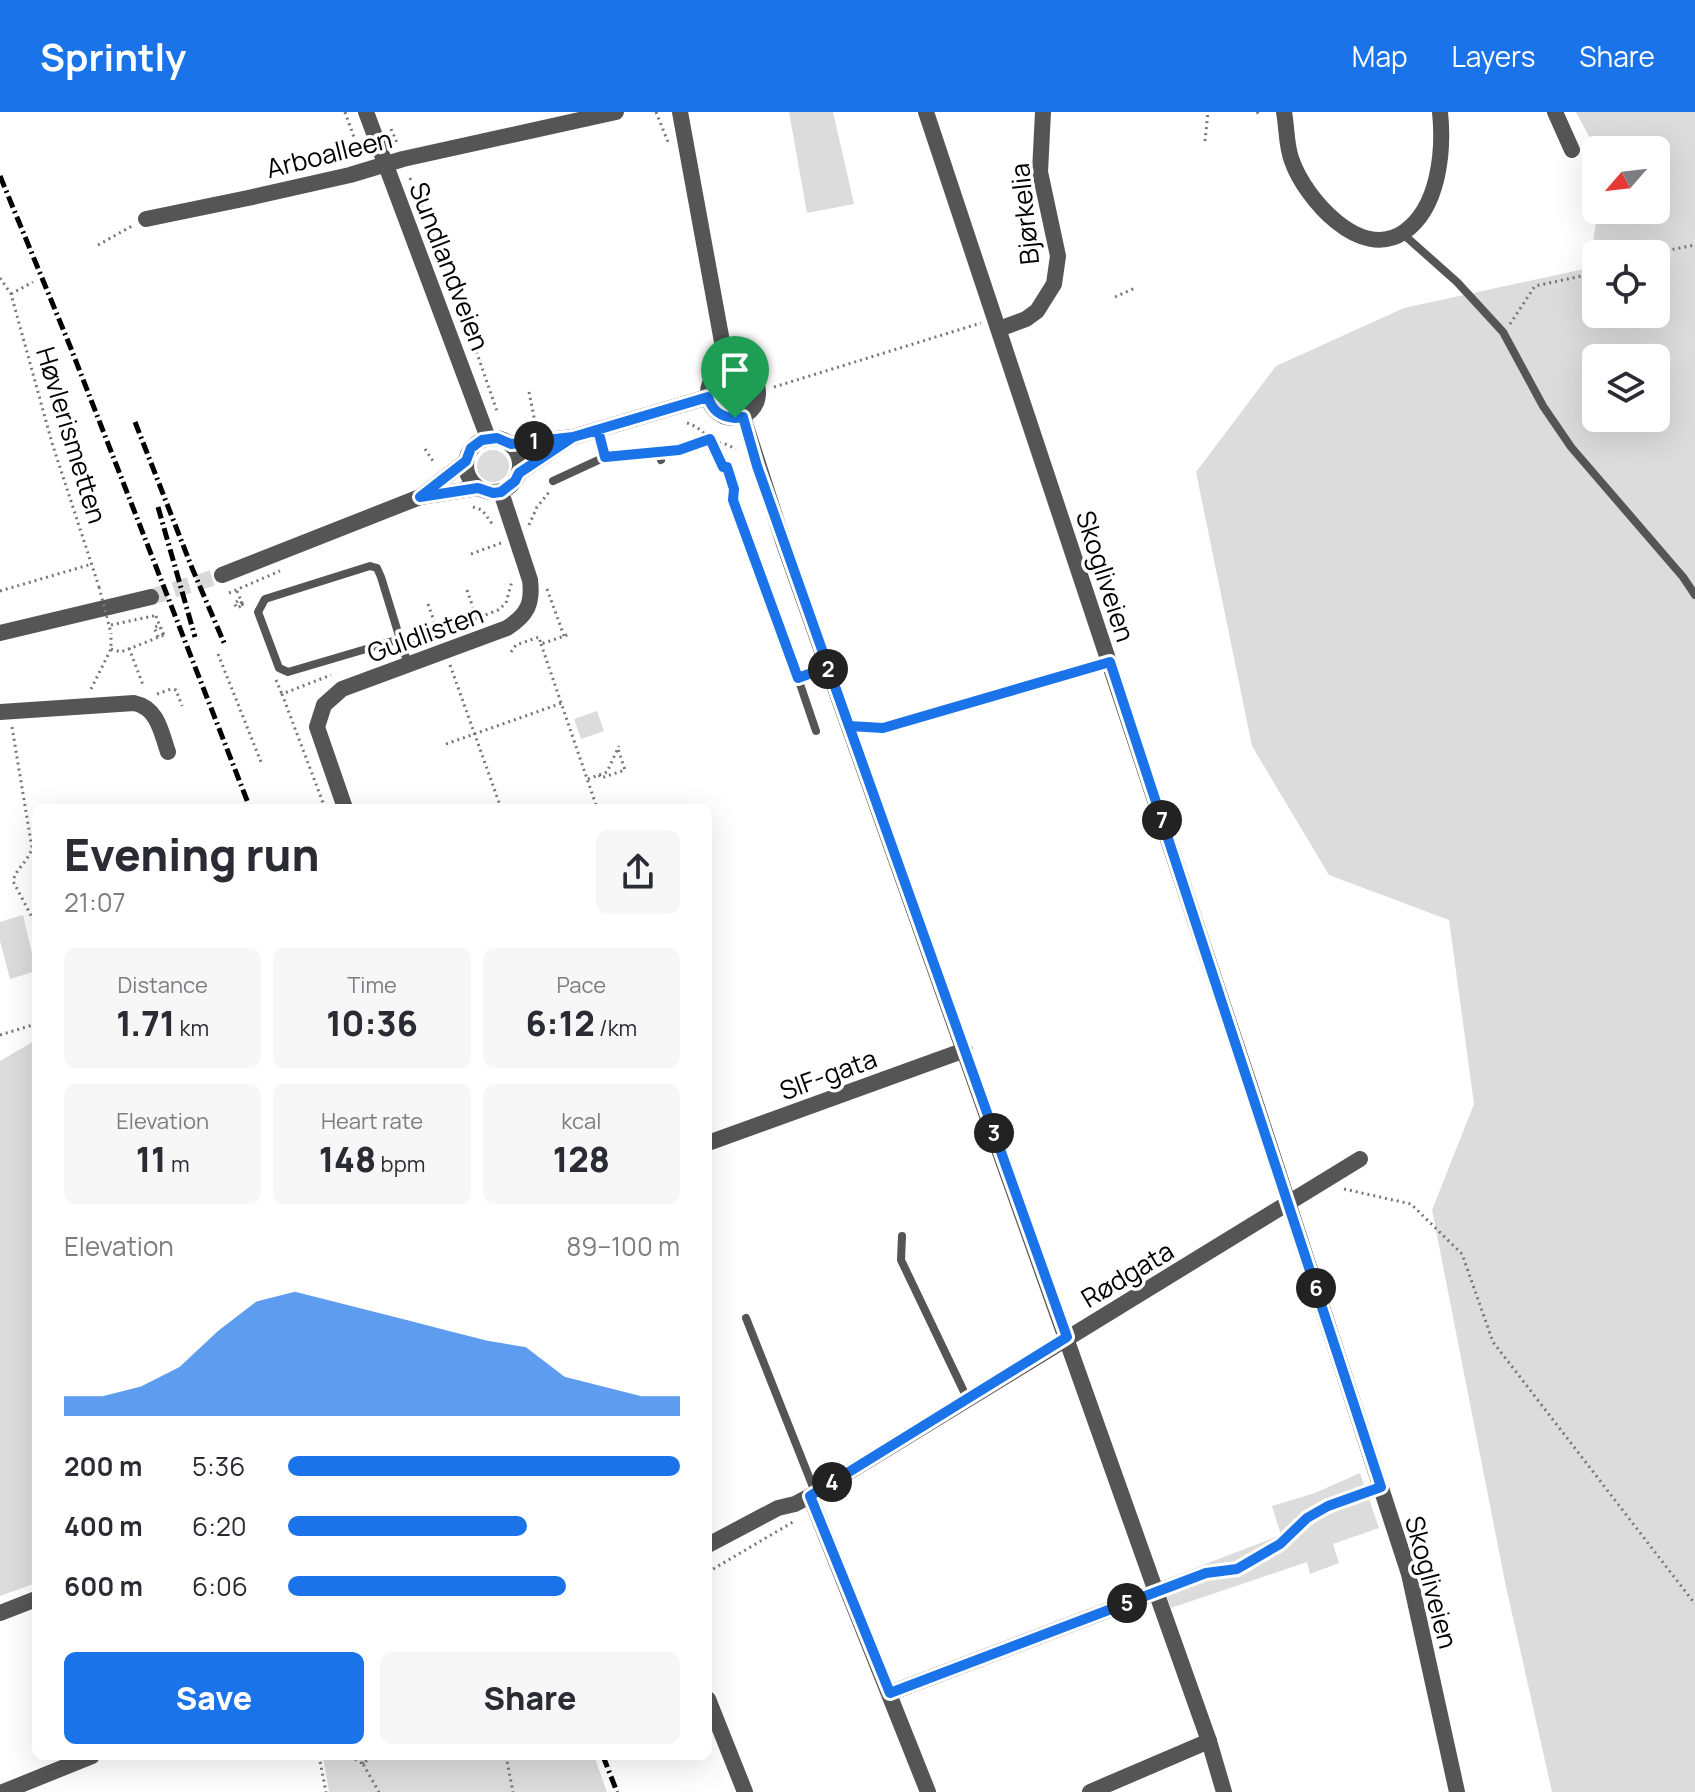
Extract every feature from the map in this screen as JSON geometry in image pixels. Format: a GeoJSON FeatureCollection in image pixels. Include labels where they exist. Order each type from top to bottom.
{"type":"FeatureCollection","features":[{"type":"Feature","properties":{"kind":"street","name":"Sundlandveien"},"geometry":{"type":"LineString","coordinates":[[366,112],[488,438]]}},
{"type":"Feature","properties":{"kind":"street","name":"Arboalleen"},"geometry":{"type":"LineString","coordinates":[[146,219],[616,112]]}},
{"type":"Feature","properties":{"kind":"street"},"geometry":{"type":"LineString","coordinates":[[680,112],[727,369]]}},
{"type":"Feature","properties":{"kind":"street","name":"Skogliveien"},"geometry":{"type":"LineString","coordinates":[[926,112],[1409,1574],[1457,1792]]}},
{"type":"Feature","properties":{"kind":"street","name":"Bjørkelia"},"geometry":{"type":"LineString","coordinates":[[998,324],[1026,319],[1037,311],[1054,284],[1058,256],[1040,172],[1043,112]]}},
{"type":"Feature","properties":{"kind":"street"},"geometry":{"type":"LineString","coordinates":[[1284,112],[1291,160],[1311,196],[1330,218],[1355,234],[1380,239],[1402,233],[1422,214],[1440,164],[1440,112]]}},
{"type":"Feature","properties":{"kind":"street"},"geometry":{"type":"LineString","coordinates":[[1555,112],[1572,150]]}},
{"type":"Feature","properties":{"kind":"street"},"geometry":{"type":"LineString","coordinates":[[727,369],[744,371],[756,382],[757,399],[743,417],[727,418],[710,404],[710,383],[727,369]]}},
{"type":"Feature","properties":{"kind":"street"},"geometry":{"type":"LineString","coordinates":[[478,488],[468,476],[466,461],[471,448],[488,438],[511,444],[573,437],[708,397]]}},
{"type":"Feature","properties":{"kind":"street"},"geometry":{"type":"LineString","coordinates":[[743,417],[828,667],[1209,1741],[1224,1792]]}},
{"type":"Feature","properties":{"kind":"street"},"geometry":{"type":"LineString","coordinates":[[519,473],[573,437]]}},
{"type":"Feature","properties":{"kind":"street"},"geometry":{"type":"LineString","coordinates":[[222,575],[420,497],[478,488],[501,492],[515,481],[519,473],[519,457],[511,444]]}},
{"type":"Feature","properties":{"kind":"street"},"geometry":{"type":"LineString","coordinates":[[420,497],[466,461]]}},
{"type":"Feature","properties":{"kind":"street","name":"Guldlisten"},"geometry":{"type":"LineString","coordinates":[[344,804],[317,727],[324,705],[342,689],[507,628],[526,613],[531,604],[530,580],[501,492]]}},
{"type":"Feature","properties":{"kind":"street"},"geometry":{"type":"LineString","coordinates":[[0,633],[151,597]]}},
{"type":"Feature","properties":{"kind":"street"},"geometry":{"type":"LineString","coordinates":[[5,716],[134,703],[154,714],[168,752]]}},
{"type":"Feature","properties":{"kind":"street","name":"SIF-gata"},"geometry":{"type":"LineString","coordinates":[[712,1142],[965,1050]]}},
{"type":"Feature","properties":{"kind":"street","name":"Rødgata"},"geometry":{"type":"LineString","coordinates":[[712,1543],[778,1508],[807,1497],[1360,1159]]}},
{"type":"Feature","properties":{"kind":"street"},"geometry":{"type":"LineString","coordinates":[[807,1497],[890,1693],[928,1792]]}},
{"type":"Feature","properties":{"kind":"street"},"geometry":{"type":"LineString","coordinates":[[890,1693],[1156,1592]]}},
{"type":"Feature","properties":{"kind":"street"},"geometry":{"type":"LineString","coordinates":[[0,1613],[32,1601]]}},
{"type":"Feature","properties":{"kind":"street"},"geometry":{"type":"LineString","coordinates":[[712,1709],[745,1792]]}},
{"type":"Feature","properties":{"kind":"street"},"geometry":{"type":"LineString","coordinates":[[1090,1792],[1209,1741]]}},
{"type":"Feature","properties":{"kind":"street"},"geometry":{"type":"LineString","coordinates":[[3,1792],[82,1760]]}},
{"type":"Feature","properties":{"kind":"lane"},"geometry":{"type":"LineString","coordinates":[[1402,233],[1457,282],[1503,332],[1543,406],[1571,447],[1695,595]]}},
{"type":"Feature","properties":{"kind":"lane"},"geometry":{"type":"LineString","coordinates":[[598,430],[605,457]]}},
{"type":"Feature","properties":{"kind":"lane"},"geometry":{"type":"LineString","coordinates":[[553,481],[605,457],[659,456]]}},
{"type":"Feature","properties":{"kind":"lane"},"geometry":{"type":"LineString","coordinates":[[726,466],[734,489],[733,500],[816,731]]}},
{"type":"Feature","properties":{"kind":"lane"},"geometry":{"type":"LineString","coordinates":[[400,639],[288,672],[279,668],[258,612],[265,599],[370,566],[377,568],[381,577],[408,664]]}},
{"type":"Feature","properties":{"kind":"lane"},"geometry":{"type":"LineString","coordinates":[[798,678],[828,667]]}},
{"type":"Feature","properties":{"kind":"lane"},"geometry":{"type":"LineString","coordinates":[[902,1236],[901,1260],[967,1398]]}},
{"type":"Feature","properties":{"kind":"lane"},"geometry":{"type":"LineString","coordinates":[[746,1318],[807,1497]]}},
{"type":"Feature","properties":{"kind":"path"},"geometry":{"type":"LineString","coordinates":[[345,112],[363,171]]}},
{"type":"Feature","properties":{"kind":"path"},"geometry":{"type":"LineString","coordinates":[[656,112],[662,132],[672,149]]}},
{"type":"Feature","properties":{"kind":"path"},"geometry":{"type":"LineString","coordinates":[[1205,141],[1208,112]]}},
{"type":"Feature","properties":{"kind":"path"},"geometry":{"type":"LineString","coordinates":[[410,178],[461,307],[498,414]]}},
{"type":"Feature","properties":{"kind":"path"},"geometry":{"type":"LineString","coordinates":[[98,245],[146,219]]}},
{"type":"Feature","properties":{"kind":"path"},"geometry":{"type":"LineString","coordinates":[[1670,250],[1695,245]]}},
{"type":"Feature","properties":{"kind":"path"},"geometry":{"type":"LineString","coordinates":[[1503,332],[1521,311],[1535,286],[1582,276]]}},
{"type":"Feature","properties":{"kind":"path"},"geometry":{"type":"LineString","coordinates":[[0,278],[11,294],[33,282]]}},
{"type":"Feature","properties":{"kind":"path"},"geometry":{"type":"LineString","coordinates":[[1115,297],[1135,288]]}},
{"type":"Feature","properties":{"kind":"path","name":"Høvlerismetten"},"geometry":{"type":"LineString","coordinates":[[11,294],[52,443],[99,587],[111,633],[111,649]]}},
{"type":"Feature","properties":{"kind":"path"},"geometry":{"type":"LineString","coordinates":[[774,387],[998,324]]}},
{"type":"Feature","properties":{"kind":"path"},"geometry":{"type":"LineString","coordinates":[[529,392],[537,428]]}},
{"type":"Feature","properties":{"kind":"path"},"geometry":{"type":"LineString","coordinates":[[687,423],[696,426],[711,441],[723,467],[726,466]]}},
{"type":"Feature","properties":{"kind":"path"},"geometry":{"type":"LineString","coordinates":[[659,456],[711,441],[736,449]]}},
{"type":"Feature","properties":{"kind":"path"},"geometry":{"type":"LineString","coordinates":[[425,449],[437,467]]}},
{"type":"Feature","properties":{"kind":"path"},"geometry":{"type":"LineString","coordinates":[[528,534],[537,507],[555,486],[553,481]]}},
{"type":"Feature","properties":{"kind":"path"},"geometry":{"type":"LineString","coordinates":[[464,505],[482,510],[488,516],[501,543],[471,554]]}},
{"type":"Feature","properties":{"kind":"path"},"geometry":{"type":"LineString","coordinates":[[0,591],[92,564]]}},
{"type":"Feature","properties":{"kind":"path"},"geometry":{"type":"LineString","coordinates":[[229,593],[290,566]]}},
{"type":"Feature","properties":{"kind":"path"},"geometry":{"type":"LineString","coordinates":[[237,590],[243,605],[236,607],[234,603],[240,600],[244,608]]}},
{"type":"Feature","properties":{"kind":"path"},"geometry":{"type":"LineString","coordinates":[[467,590],[477,619]]}},
{"type":"Feature","properties":{"kind":"path"},"geometry":{"type":"LineString","coordinates":[[428,604],[500,804]]}},
{"type":"Feature","properties":{"kind":"path"},"geometry":{"type":"LineString","coordinates":[[91,689],[111,649],[121,652],[164,635],[157,615],[102,626]]}},
{"type":"Feature","properties":{"kind":"path"},"geometry":{"type":"LineString","coordinates":[[160,626],[164,637],[156,637],[154,627],[160,626]]}},
{"type":"Feature","properties":{"kind":"path"},"geometry":{"type":"LineString","coordinates":[[541,644],[570,634]]}},
{"type":"Feature","properties":{"kind":"path"},"geometry":{"type":"LineString","coordinates":[[511,652],[516,645],[539,637],[596,804]]}},
{"type":"Feature","properties":{"kind":"path"},"geometry":{"type":"LineString","coordinates":[[129,648],[143,685]]}},
{"type":"Feature","properties":{"kind":"path"},"geometry":{"type":"LineString","coordinates":[[218,654],[261,762]]}},
{"type":"Feature","properties":{"kind":"path"},"geometry":{"type":"LineString","coordinates":[[849,726],[883,728],[1110,662]]}},
{"type":"Feature","properties":{"kind":"path"},"geometry":{"type":"LineString","coordinates":[[176,690],[182,706]]}},
{"type":"Feature","properties":{"kind":"path"},"geometry":{"type":"LineString","coordinates":[[446,744],[562,703]]}},
{"type":"Feature","properties":{"kind":"path"},"geometry":{"type":"LineString","coordinates":[[5,716],[32,848],[28,860],[16,870],[13,881],[32,917]]}},
{"type":"Feature","properties":{"kind":"path"},"geometry":{"type":"LineString","coordinates":[[588,779],[607,772],[618,747],[625,770],[601,778],[599,775]]}},
{"type":"Feature","properties":{"kind":"path"},"geometry":{"type":"LineString","coordinates":[[0,1034],[32,1025]]}},
{"type":"Feature","properties":{"kind":"path"},"geometry":{"type":"LineString","coordinates":[[1320,1184],[1411,1204],[1462,1254],[1493,1342],[1695,1604]]}},
{"type":"Feature","properties":{"kind":"path"},"geometry":{"type":"LineString","coordinates":[[1156,1592],[1206,1573],[1237,1569],[1280,1544],[1307,1518],[1328,1506],[1381,1487]]}},
{"type":"Feature","properties":{"kind":"path"},"geometry":{"type":"LineString","coordinates":[[712,1570],[797,1519],[807,1497]]}},
{"type":"Feature","properties":{"kind":"path"},"geometry":{"type":"LineString","coordinates":[[320,1760],[326,1792]]}},
{"type":"Feature","properties":{"kind":"path"},"geometry":{"type":"LineString","coordinates":[[356,1760],[363,1764]]}},
{"type":"Feature","properties":{"kind":"path"},"geometry":{"type":"LineString","coordinates":[[362,1760],[379,1792]]}},
{"type":"Feature","properties":{"kind":"path"},"geometry":{"type":"LineString","coordinates":[[363,1764],[367,1760]]}},
{"type":"Feature","properties":{"kind":"path"},"geometry":{"type":"LineString","coordinates":[[507,1760],[513,1792]]}},
{"type":"Feature","properties":{"kind":"shaded area"},"geometry":{"type":"Polygon","coordinates":[[[789,112],[833,112],[854,204],[807,213],[789,112]]]}},
{"type":"Feature","properties":{"kind":"shaded area"},"geometry":{"type":"Polygon","coordinates":[[[1576,112],[1695,112],[1695,1792],[1552,1792],[1505,1582],[1432,1210],[1474,1104],[1449,920],[1329,875],[1252,746],[1196,472],[1276,366],[1404,308],[1582,270],[1582,328],[1670,328],[1670,240],[1593,240],[1596,224],[1670,224],[1670,136],[1589,136],[1576,112]]]}},
{"type":"Feature","properties":{"kind":"shaded area"},"geometry":{"type":"Polygon","coordinates":[[[733,377],[744,382],[749,393],[744,404],[733,409],[722,404],[717,393],[722,382],[733,377]]]}},
{"type":"Feature","properties":{"kind":"shaded area"},"geometry":{"type":"Polygon","coordinates":[[[493,450],[504,455],[509,466],[504,477],[493,482],[482,477],[477,466],[482,455],[493,450]]]}},
{"type":"Feature","properties":{"kind":"shaded area"},"geometry":{"type":"Polygon","coordinates":[[[597,711],[604,731],[581,739],[574,719],[597,711]]]}},
{"type":"Feature","properties":{"kind":"shaded area"},"geometry":{"type":"Polygon","coordinates":[[[23,915],[32,954],[32,972],[10,979],[0,941],[0,922],[23,915]]]}},
{"type":"Feature","properties":{"kind":"shaded area"},"geometry":{"type":"Polygon","coordinates":[[[32,1042],[32,1584],[0,1596],[0,1061],[32,1042]]]}},
{"type":"Feature","properties":{"kind":"shaded area"},"geometry":{"type":"Polygon","coordinates":[[[1360,1473],[1379,1528],[1333,1544],[1339,1563],[1310,1574],[1307,1562],[1171,1608],[1161,1581],[1281,1535],[1272,1506],[1315,1493],[1360,1473]]]}},
{"type":"Feature","properties":{"kind":"shaded area"},"geometry":{"type":"Polygon","coordinates":[[[324,1760],[595,1760],[607,1792],[329,1792],[324,1760]]]}},
{"type":"Feature","properties":{"kind":"tunnel"},"geometry":{"type":"LineString","coordinates":[[151,597],[222,575]]}},
{"type":"Feature","properties":{"kind":"railway"},"geometry":{"type":"LineString","coordinates":[[0,176],[70,346],[248,804]]}},
{"type":"Feature","properties":{"kind":"railway"},"geometry":{"type":"LineString","coordinates":[[135,422],[225,645]]}},
{"type":"Feature","properties":{"kind":"railway"},"geometry":{"type":"LineString","coordinates":[[158,507],[195,637]]}},
{"type":"Feature","properties":{"kind":"railway"},"geometry":{"type":"LineString","coordinates":[[605,1760],[617,1792]]}},
{"type":"Feature","properties":{"kind":"route"},"geometry":{"type":"LineString","coordinates":[[735,418],[720,415],[708,397],[573,437],[519,473],[509,488],[501,492],[485,492],[478,488],[420,497],[466,461],[476,443],[488,438],[511,444],[555,440],[573,437],[598,430],[605,457],[679,450],[710,439],[723,467],[727,467],[734,489],[733,500],[798,678],[828,667],[1067,1337],[810,1496],[890,1693],[1206,1573],[1237,1569],[1280,1544],[1307,1518],[1328,1506],[1381,1487],[1110,662],[883,728],[849,726],[757,466],[743,417],[735,418]]}}]}
